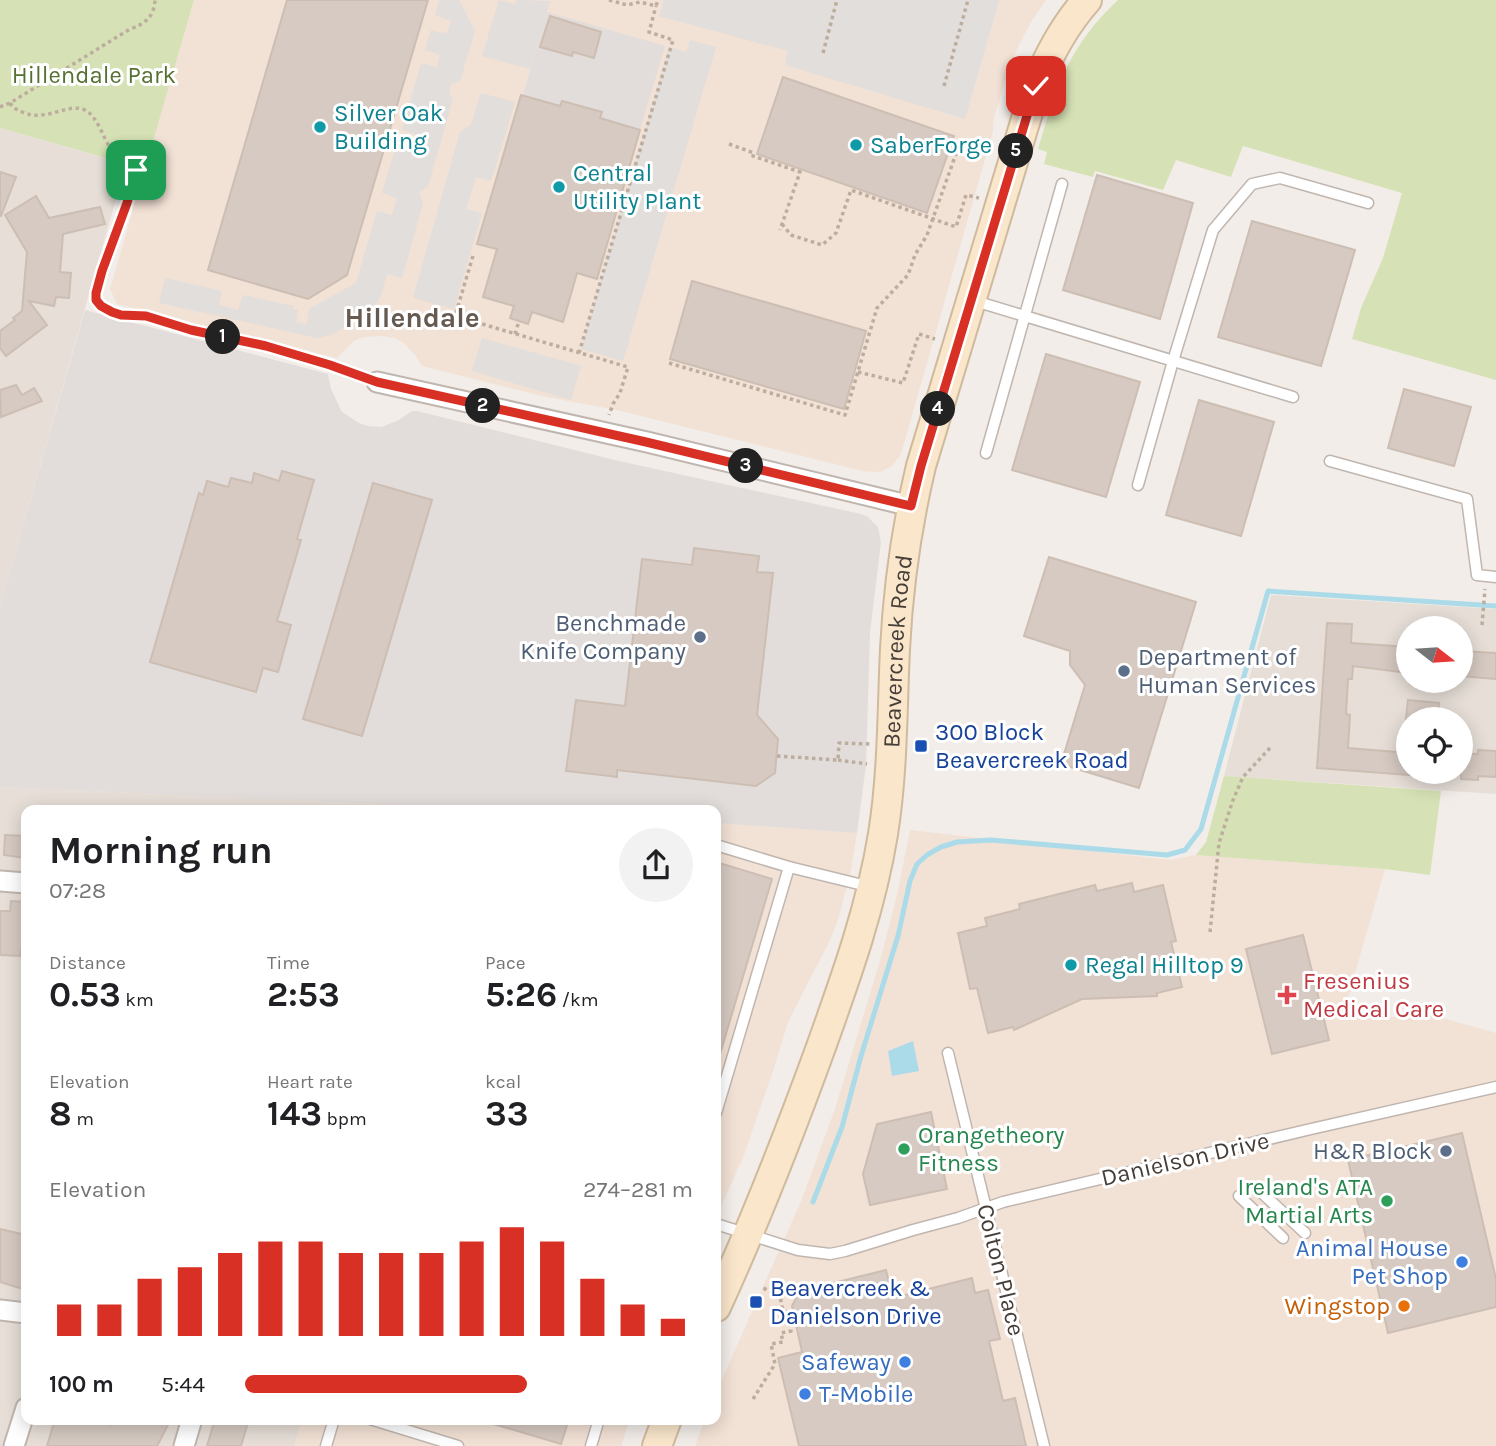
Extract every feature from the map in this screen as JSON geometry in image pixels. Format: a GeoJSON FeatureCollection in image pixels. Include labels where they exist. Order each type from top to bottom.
{"type":"FeatureCollection","features":[{"type":"Feature","properties":{"kind":"main road","name":"Beavercreek Road"},"geometry":{"type":"LineString","coordinates":[[721,1296],[804,1094],[859,941],[873,887],[890,789],[895,649],[911,506],[1036,86],[1046,60],[1060,36],[1087,0]]}},
{"type":"Feature","properties":{"kind":"main road"},"geometry":{"type":"LineString","coordinates":[[657,1446],[665,1425]]}},
{"type":"Feature","properties":{"kind":"street"},"geometry":{"type":"LineString","coordinates":[[377,382],[646,442],[911,506]]}},
{"type":"Feature","properties":{"kind":"street"},"geometry":{"type":"LineString","coordinates":[[0,881],[21,883]]}},
{"type":"Feature","properties":{"kind":"street"},"geometry":{"type":"LineString","coordinates":[[0,1310],[21,1312]]}},
{"type":"Feature","properties":{"kind":"street"},"geometry":{"type":"LineString","coordinates":[[13,1446],[21,1423]]}},
{"type":"Feature","properties":{"kind":"street"},"geometry":{"type":"LineString","coordinates":[[184,1446],[190,1425]]}},
{"type":"Feature","properties":{"kind":"lane"},"geometry":{"type":"LineString","coordinates":[[1138,485],[1213,230],[1252,184],[1280,178],[1368,203]]}},
{"type":"Feature","properties":{"kind":"lane"},"geometry":{"type":"LineString","coordinates":[[986,453],[1062,184]]}},
{"type":"Feature","properties":{"kind":"lane"},"geometry":{"type":"LineString","coordinates":[[971,300],[1293,397]]}},
{"type":"Feature","properties":{"kind":"lane"},"geometry":{"type":"LineString","coordinates":[[1330,461],[1467,499],[1477,575],[1496,577]]}},
{"type":"Feature","properties":{"kind":"lane"},"geometry":{"type":"LineString","coordinates":[[721,847],[789,867],[873,887]]}},
{"type":"Feature","properties":{"kind":"lane"},"geometry":{"type":"LineString","coordinates":[[721,1096],[789,867]]}},
{"type":"Feature","properties":{"kind":"lane","name":"Colton Place"},"geometry":{"type":"LineString","coordinates":[[948,1054],[1044,1446]]}},
{"type":"Feature","properties":{"kind":"lane","name":"Danielson Drive"},"geometry":{"type":"LineString","coordinates":[[721,1226],[798,1250],[830,1254],[1003,1202],[1496,1087]]}},
{"type":"Feature","properties":{"kind":"lane"},"geometry":{"type":"LineString","coordinates":[[1260,1191],[1305,1233]]}},
{"type":"Feature","properties":{"kind":"lane"},"geometry":{"type":"LineString","coordinates":[[1239,1196],[1283,1238]]}},
{"type":"Feature","properties":{"kind":"lane"},"geometry":{"type":"LineString","coordinates":[[326,1446],[332,1425]]}},
{"type":"Feature","properties":{"kind":"lane"},"geometry":{"type":"LineString","coordinates":[[390,1425],[458,1446]]}},
{"type":"Feature","properties":{"kind":"lane"},"geometry":{"type":"LineString","coordinates":[[591,1446],[597,1425]]}},
{"type":"Feature","properties":{"kind":"path"},"geometry":{"type":"LineString","coordinates":[[0,107],[130,29],[141,26],[150,18],[155,0]]}},
{"type":"Feature","properties":{"kind":"path"},"geometry":{"type":"LineString","coordinates":[[609,0],[627,5],[640,2],[656,6]]}},
{"type":"Feature","properties":{"kind":"path"},"geometry":{"type":"LineString","coordinates":[[579,353],[673,40],[649,32],[658,0]]}},
{"type":"Feature","properties":{"kind":"path"},"geometry":{"type":"LineString","coordinates":[[823,53],[838,0]]}},
{"type":"Feature","properties":{"kind":"path"},"geometry":{"type":"LineString","coordinates":[[944,86],[968,0]]}},
{"type":"Feature","properties":{"kind":"path"},"geometry":{"type":"LineString","coordinates":[[10,103],[20,111],[38,116],[74,108],[86,111],[113,152],[135,167],[127,203],[96,293],[96,300],[101,306],[121,315],[146,316],[191,330],[266,346],[377,382]]}},
{"type":"Feature","properties":{"kind":"path"},"geometry":{"type":"LineString","coordinates":[[669,363],[845,415],[877,308],[908,275],[915,255],[927,235],[962,136]]}},
{"type":"Feature","properties":{"kind":"path"},"geometry":{"type":"LineString","coordinates":[[729,144],[754,153],[753,156],[800,172],[780,230]]}},
{"type":"Feature","properties":{"kind":"path"},"geometry":{"type":"LineString","coordinates":[[782,224],[791,235],[822,245],[836,233],[852,190],[956,228],[966,195],[979,198]]}},
{"type":"Feature","properties":{"kind":"path"},"geometry":{"type":"LineString","coordinates":[[473,256],[455,316],[628,367],[620,393],[609,415]]}},
{"type":"Feature","properties":{"kind":"path"},"geometry":{"type":"LineString","coordinates":[[515,334],[519,321]]}},
{"type":"Feature","properties":{"kind":"path"},"geometry":{"type":"LineString","coordinates":[[858,372],[904,383],[919,334],[937,339]]}},
{"type":"Feature","properties":{"kind":"path"},"geometry":{"type":"LineString","coordinates":[[1482,625],[1484,599]]}},
{"type":"Feature","properties":{"kind":"path"},"geometry":{"type":"LineString","coordinates":[[838,760],[839,743],[870,744]]}},
{"type":"Feature","properties":{"kind":"path"},"geometry":{"type":"LineString","coordinates":[[1210,932],[1219,844],[1233,800],[1243,777],[1270,748]]}},
{"type":"Feature","properties":{"kind":"path"},"geometry":{"type":"LineString","coordinates":[[777,756],[869,764]]}},
{"type":"Feature","properties":{"kind":"path"},"geometry":{"type":"LineString","coordinates":[[753,1399],[775,1364],[771,1344],[783,1342],[781,1333],[791,1331],[780,1296],[761,1287]]}},
{"type":"Feature","properties":{"kind":"shaded area"},"geometry":{"type":"Polygon","coordinates":[[[194,0],[1046,0],[1031,22],[1008,71],[901,454],[892,466],[880,472],[863,471],[621,411],[542,396],[422,366],[405,344],[395,338],[364,337],[354,341],[337,358],[117,304],[110,289],[194,0]]]}},
{"type":"Feature","properties":{"kind":"shaded area"},"geometry":{"type":"Polygon","coordinates":[[[439,0],[459,0],[475,31],[460,81],[451,84],[449,93],[453,99],[428,186],[419,192],[423,203],[402,278],[387,274],[380,298],[370,312],[331,335],[318,338],[159,303],[165,278],[222,291],[219,305],[238,310],[243,295],[293,306],[293,309],[298,310],[296,322],[307,324],[309,309],[356,283],[377,211],[392,215],[397,198],[382,193],[399,137],[414,140],[415,134],[402,130],[421,63],[437,67],[440,55],[425,50],[431,30],[447,34],[451,21],[435,15],[439,0]]]}},
{"type":"Feature","properties":{"kind":"shaded area"},"geometry":{"type":"Polygon","coordinates":[[[499,0],[515,4],[517,0],[550,1],[530,69],[482,56],[499,0]]]}},
{"type":"Feature","properties":{"kind":"shaded area"},"geometry":{"type":"Polygon","coordinates":[[[664,0],[999,0],[965,119],[785,65],[788,51],[659,16],[664,0]]]}},
{"type":"Feature","properties":{"kind":"shaded area"},"geometry":{"type":"Polygon","coordinates":[[[547,12],[665,46],[640,130],[600,118],[601,112],[563,101],[560,106],[523,95],[547,12]]]}},
{"type":"Feature","properties":{"kind":"shaded area"},"geometry":{"type":"Polygon","coordinates":[[[690,40],[716,47],[623,361],[581,349],[669,47],[686,52],[690,40]]]}},
{"type":"Feature","properties":{"kind":"shaded area"},"geometry":{"type":"Polygon","coordinates":[[[481,93],[515,102],[491,181],[476,177],[466,209],[482,213],[454,309],[413,298],[460,132],[471,125],[481,93]]]}},
{"type":"Feature","properties":{"kind":"shaded area"},"geometry":{"type":"Polygon","coordinates":[[[0,128],[126,164],[0,607],[0,128]]]}},
{"type":"Feature","properties":{"kind":"shaded area"},"geometry":{"type":"Polygon","coordinates":[[[85,310],[328,374],[331,389],[342,412],[368,426],[381,427],[417,411],[619,461],[861,514],[878,527],[881,542],[870,633],[866,765],[857,833],[721,823],[721,805],[407,805],[0,787],[0,607],[85,310]]]}},
{"type":"Feature","properties":{"kind":"shaded area"},"geometry":{"type":"Polygon","coordinates":[[[482,338],[581,366],[571,400],[472,371],[482,338]]]}},
{"type":"Feature","properties":{"kind":"shaded area"},"geometry":{"type":"Polygon","coordinates":[[[1271,595],[1496,609],[1496,794],[1224,776],[1271,595]]]}},
{"type":"Feature","properties":{"kind":"shaded area"},"geometry":{"type":"Polygon","coordinates":[[[0,787],[431,805],[21,805],[21,1425],[300,1425],[294,1446],[0,1446],[0,787]]]}},
{"type":"Feature","properties":{"kind":"shaded area"},"geometry":{"type":"Polygon","coordinates":[[[721,823],[857,833],[838,920],[788,1022],[744,1155],[721,1207],[721,823]]]}},
{"type":"Feature","properties":{"kind":"shaded area"},"geometry":{"type":"Polygon","coordinates":[[[910,830],[1170,860],[1196,855],[1385,869],[1342,1018],[1419,1014],[1496,1033],[1496,1446],[695,1446],[703,1425],[721,1425],[721,1382],[802,1199],[835,1109],[897,895],[910,830]]]}},
{"type":"Feature","properties":{"kind":"shaded area"},"geometry":{"type":"Polygon","coordinates":[[[300,1425],[628,1425],[621,1446],[294,1446],[300,1425]]]}},
{"type":"Feature","properties":{"kind":"green space","name":"Hillendale Park"},"geometry":{"type":"Polygon","coordinates":[[[0,0],[194,0],[145,169],[0,128],[0,0]]]}},
{"type":"Feature","properties":{"kind":"green space"},"geometry":{"type":"Polygon","coordinates":[[[1118,0],[1496,0],[1496,380],[1352,339],[1361,308],[1383,258],[1402,193],[1243,146],[1231,177],[1176,160],[1163,190],[1095,171],[1093,177],[1044,164],[1047,152],[1038,149],[1066,68],[1087,34],[1118,0]]]}},
{"type":"Feature","properties":{"kind":"green space"},"geometry":{"type":"Polygon","coordinates":[[[1224,776],[1441,791],[1430,875],[1385,869],[1196,855],[1206,842],[1224,776]]]}},
{"type":"Feature","properties":{"kind":"water"},"geometry":{"type":"Polygon","coordinates":[[[913,1041],[919,1071],[892,1076],[888,1051],[913,1041]]]}},
{"type":"Feature","properties":{"kind":"building","name":"Silver Oak Building"},"geometry":{"type":"Polygon","coordinates":[[[287,0],[428,0],[347,275],[308,299],[208,270],[287,0]]]}},
{"type":"Feature","properties":{"kind":"building"},"geometry":{"type":"Polygon","coordinates":[[[550,16],[601,32],[594,58],[573,52],[572,56],[540,47],[550,16]]]}},
{"type":"Feature","properties":{"kind":"building","name":"SaberForge"},"geometry":{"type":"Polygon","coordinates":[[[783,77],[954,136],[927,213],[757,154],[783,77]]]}},
{"type":"Feature","properties":{"kind":"building","name":"Central Utility Plant"},"geometry":{"type":"Polygon","coordinates":[[[521,95],[560,106],[562,101],[602,112],[600,118],[640,130],[597,279],[577,273],[563,322],[532,312],[528,324],[510,318],[514,306],[483,297],[497,249],[477,244],[521,95]]]}},
{"type":"Feature","properties":{"kind":"building"},"geometry":{"type":"Polygon","coordinates":[[[0,172],[16,177],[1,216],[0,215],[0,172]]]}},
{"type":"Feature","properties":{"kind":"building"},"geometry":{"type":"Polygon","coordinates":[[[1097,175],[1193,203],[1160,319],[1063,290],[1097,175]]]}},
{"type":"Feature","properties":{"kind":"building"},"geometry":{"type":"Polygon","coordinates":[[[36,196],[49,218],[100,207],[105,224],[63,234],[60,272],[71,273],[69,298],[56,297],[54,306],[29,301],[47,325],[6,356],[0,348],[0,331],[22,311],[27,252],[5,215],[36,196]]]}},
{"type":"Feature","properties":{"kind":"building"},"geometry":{"type":"Polygon","coordinates":[[[1252,221],[1355,250],[1321,366],[1218,337],[1252,221]]]}},
{"type":"Feature","properties":{"kind":"building"},"geometry":{"type":"Polygon","coordinates":[[[692,281],[866,331],[844,409],[670,359],[692,281]]]}},
{"type":"Feature","properties":{"kind":"building"},"geometry":{"type":"Polygon","coordinates":[[[1046,354],[1140,382],[1106,497],[1012,470],[1046,354]]]}},
{"type":"Feature","properties":{"kind":"building"},"geometry":{"type":"Polygon","coordinates":[[[16,385],[22,395],[34,388],[42,401],[1,417],[0,390],[16,385]]]}},
{"type":"Feature","properties":{"kind":"building"},"geometry":{"type":"Polygon","coordinates":[[[1404,389],[1471,407],[1454,466],[1388,448],[1404,389]]]}},
{"type":"Feature","properties":{"kind":"building"},"geometry":{"type":"Polygon","coordinates":[[[1199,400],[1274,422],[1241,536],[1166,515],[1199,400]]]}},
{"type":"Feature","properties":{"kind":"building"},"geometry":{"type":"Polygon","coordinates":[[[282,471],[314,480],[297,539],[301,540],[277,621],[291,625],[278,672],[263,668],[256,692],[150,662],[199,493],[203,495],[207,481],[228,487],[231,478],[252,483],[254,473],[279,481],[282,471]]]}},
{"type":"Feature","properties":{"kind":"building"},"geometry":{"type":"Polygon","coordinates":[[[373,483],[432,500],[362,736],[303,719],[373,483]]]}},
{"type":"Feature","properties":{"kind":"building","name":"Benchmade Knife Company"},"geometry":{"type":"Polygon","coordinates":[[[694,548],[759,556],[757,572],[773,573],[757,715],[778,739],[775,773],[756,786],[617,770],[617,777],[566,771],[576,700],[625,706],[642,559],[692,565],[694,548]]]}},
{"type":"Feature","properties":{"kind":"building","name":"Department of Human Services"},"geometry":{"type":"Polygon","coordinates":[[[1049,557],[1196,602],[1139,788],[1061,764],[1085,685],[1070,665],[1070,651],[1024,636],[1049,557]]]}},
{"type":"Feature","properties":{"kind":"building"},"geometry":{"type":"Polygon","coordinates":[[[1327,623],[1352,624],[1351,643],[1396,646],[1396,671],[1353,666],[1352,679],[1348,679],[1348,748],[1396,752],[1396,774],[1317,768],[1327,623]]]}},
{"type":"Feature","properties":{"kind":"building"},"geometry":{"type":"Polygon","coordinates":[[[1474,652],[1496,653],[1496,679],[1474,677],[1474,652]]]}},
{"type":"Feature","properties":{"kind":"building"},"geometry":{"type":"Polygon","coordinates":[[[1408,700],[1439,703],[1439,707],[1407,707],[1408,700]]]}},
{"type":"Feature","properties":{"kind":"building"},"geometry":{"type":"Polygon","coordinates":[[[1478,750],[1496,751],[1496,777],[1478,776],[1478,780],[1473,780],[1473,754],[1478,754],[1478,750]]]}},
{"type":"Feature","properties":{"kind":"building"},"geometry":{"type":"Polygon","coordinates":[[[5,835],[21,836],[21,857],[4,855],[5,835]]]}},
{"type":"Feature","properties":{"kind":"building"},"geometry":{"type":"Polygon","coordinates":[[[721,864],[772,879],[721,1051],[721,864]]]}},
{"type":"Feature","properties":{"kind":"building","name":"Regal Hilltop 9"},"geometry":{"type":"Polygon","coordinates":[[[1132,883],[1134,892],[1163,885],[1176,941],[1171,942],[1182,987],[1157,993],[1157,996],[1082,999],[1014,1030],[1013,1027],[988,1033],[977,988],[970,989],[958,933],[987,926],[985,918],[1020,909],[1019,904],[1095,885],[1097,891],[1132,883]]]}},
{"type":"Feature","properties":{"kind":"building"},"geometry":{"type":"Polygon","coordinates":[[[11,901],[21,902],[20,956],[0,955],[0,911],[10,911],[11,901]]]}},
{"type":"Feature","properties":{"kind":"building","name":"Fresenius Medical Care"},"geometry":{"type":"Polygon","coordinates":[[[1303,935],[1329,1040],[1272,1054],[1246,949],[1303,935]]]}},
{"type":"Feature","properties":{"kind":"building","name":"Orangetheory Fitness"},"geometry":{"type":"Polygon","coordinates":[[[931,1112],[947,1189],[870,1205],[863,1174],[877,1124],[931,1112]]]}},
{"type":"Feature","properties":{"kind":"building"},"geometry":{"type":"Polygon","coordinates":[[[1462,1133],[1496,1279],[1496,1307],[1388,1333],[1348,1160],[1462,1133]]]}},
{"type":"Feature","properties":{"kind":"building"},"geometry":{"type":"Polygon","coordinates":[[[0,1229],[21,1234],[21,1288],[0,1282],[0,1229]]]}},
{"type":"Feature","properties":{"kind":"building","name":"Safeway"},"geometry":{"type":"Polygon","coordinates":[[[886,1270],[893,1298],[972,1278],[975,1293],[988,1290],[1000,1339],[989,1341],[1003,1401],[1015,1398],[1026,1446],[799,1446],[778,1358],[802,1352],[792,1306],[800,1291],[886,1270]]]}},
{"type":"Feature","properties":{"kind":"building"},"geometry":{"type":"Polygon","coordinates":[[[53,1425],[168,1425],[157,1446],[47,1446],[53,1425]]]}},
{"type":"Feature","properties":{"kind":"building"},"geometry":{"type":"Polygon","coordinates":[[[213,1425],[247,1425],[241,1446],[207,1446],[213,1425]]]}},
{"type":"Feature","properties":{"kind":"building"},"geometry":{"type":"Polygon","coordinates":[[[497,1425],[567,1425],[561,1444],[497,1425]]]}},
{"type":"Feature","properties":{"kind":"waterway"},"geometry":{"type":"LineString","coordinates":[[813,1202],[842,1127],[898,936],[910,881],[917,864],[927,855],[957,842],[991,840],[1167,855],[1185,850],[1201,829],[1268,591],[1496,606]]}},
{"type":"Feature","properties":{"kind":"place","name":"Silver Oak Building"},"geometry":{"type":"Point","coordinates":[320,127]}},
{"type":"Feature","properties":{"kind":"place","name":"SaberForge"},"geometry":{"type":"Point","coordinates":[856,145]}},
{"type":"Feature","properties":{"kind":"place","name":"Central Utility Plant"},"geometry":{"type":"Point","coordinates":[559,187]}},
{"type":"Feature","properties":{"kind":"place","name":"Benchmade Knife Company"},"geometry":{"type":"Point","coordinates":[700,637]}},
{"type":"Feature","properties":{"kind":"place","name":"Department of Human Services"},"geometry":{"type":"Point","coordinates":[1124,671]}},
{"type":"Feature","properties":{"kind":"place","name":"300 Block Beavercreek Road"},"geometry":{"type":"Point","coordinates":[921,746]}},
{"type":"Feature","properties":{"kind":"place","name":"Regal Hilltop 9"},"geometry":{"type":"Point","coordinates":[1071,965]}},
{"type":"Feature","properties":{"kind":"place","name":"Fresenius Medical Care"},"geometry":{"type":"Point","coordinates":[1287,995]}},
{"type":"Feature","properties":{"kind":"place","name":"Orangetheory Fitness"},"geometry":{"type":"Point","coordinates":[904,1149]}},
{"type":"Feature","properties":{"kind":"place","name":"H&R Block"},"geometry":{"type":"Point","coordinates":[1446,1151]}},
{"type":"Feature","properties":{"kind":"place","name":"Ireland's ATA Martial Arts"},"geometry":{"type":"Point","coordinates":[1387,1201]}},
{"type":"Feature","properties":{"kind":"place","name":"Animal House Pet Shop"},"geometry":{"type":"Point","coordinates":[1462,1262]}},
{"type":"Feature","properties":{"kind":"place","name":"Beavercreek & Danielson Drive"},"geometry":{"type":"Point","coordinates":[756,1302]}},
{"type":"Feature","properties":{"kind":"place","name":"Wingstop"},"geometry":{"type":"Point","coordinates":[1404,1306]}},
{"type":"Feature","properties":{"kind":"place","name":"Safeway"},"geometry":{"type":"Point","coordinates":[905,1362]}},
{"type":"Feature","properties":{"kind":"place","name":"T-Mobile"},"geometry":{"type":"Point","coordinates":[805,1394]}},
{"type":"Feature","properties":{"kind":"district","name":"Hillendale"},"geometry":{"type":"Point","coordinates":[412,317]}},
{"type":"Feature","properties":{"kind":"route"},"geometry":{"type":"LineString","coordinates":[[136,170],[96,293],[96,300],[101,306],[112,312],[146,316],[191,330],[266,346],[377,382],[646,442],[911,506],[1036,86]]}}]}
